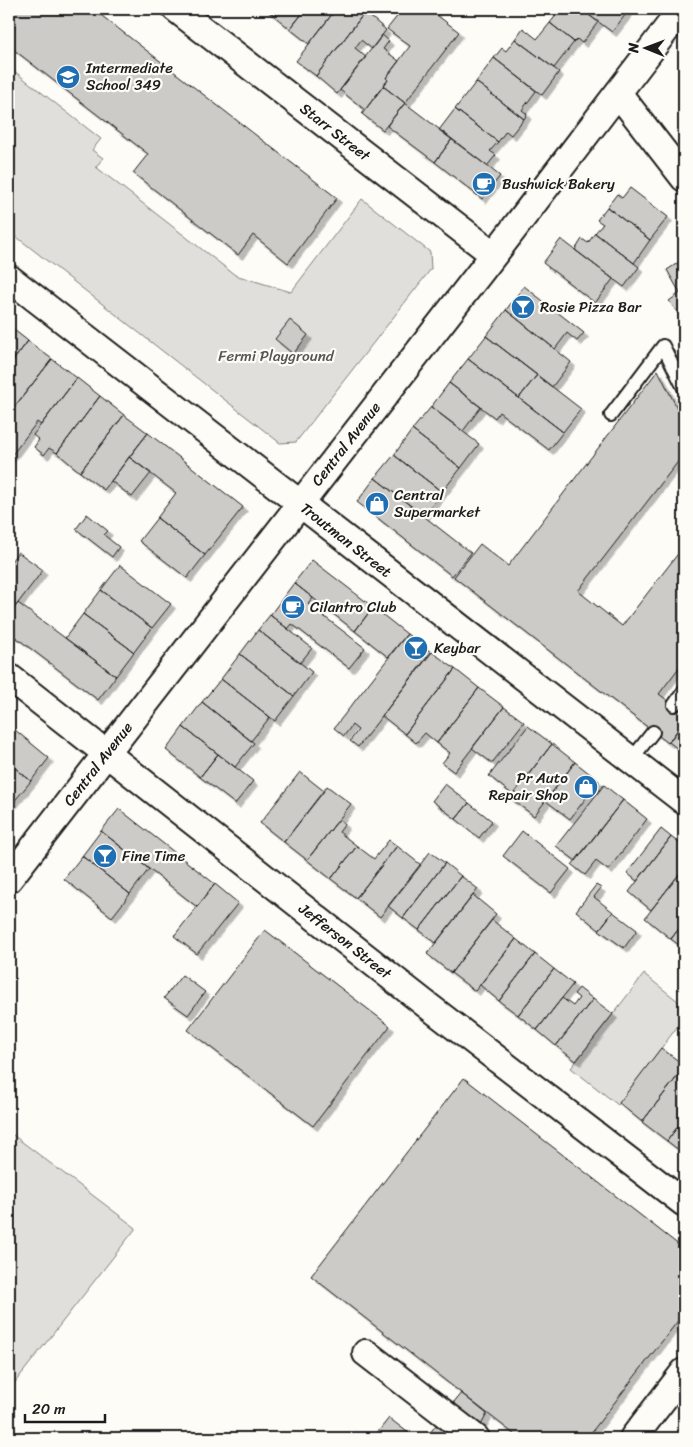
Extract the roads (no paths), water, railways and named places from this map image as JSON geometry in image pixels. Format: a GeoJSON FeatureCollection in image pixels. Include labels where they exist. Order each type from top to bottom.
{"type":"FeatureCollection","features":[{"type":"Feature","properties":{"kind":"street","name":"Starr Street"},"geometry":{"type":"LineString","coordinates":[[176,9],[494,254]]}},
{"type":"Feature","properties":{"kind":"street","name":"Central Avenue"},"geometry":{"type":"LineString","coordinates":[[9,879],[682,9]]}},
{"type":"Feature","properties":{"kind":"street"},"geometry":{"type":"LineString","coordinates":[[618,93],[684,178]]}},
{"type":"Feature","properties":{"kind":"street","name":"Troutman Street"},"geometry":{"type":"LineString","coordinates":[[9,278],[684,801]]}},
{"type":"Feature","properties":{"kind":"street","name":"Jefferson Street"},"geometry":{"type":"LineString","coordinates":[[9,677],[423,1002],[684,1203]]}},
{"type":"Feature","properties":{"kind":"street"},"geometry":{"type":"LineString","coordinates":[[366,1353],[476,1438]]}},
{"type":"Feature","properties":{"kind":"street"},"geometry":{"type":"LineString","coordinates":[[633,1438],[684,1372]]}},
{"type":"Feature","properties":{"kind":"lane"},"geometry":{"type":"LineString","coordinates":[[611,415],[663,346],[684,388]]}},
{"type":"Feature","properties":{"kind":"lane"},"geometry":{"type":"LineString","coordinates":[[674,705],[684,691]]}},
{"type":"Feature","properties":{"kind":"lane"},"geometry":{"type":"LineString","coordinates":[[631,760],[653,732]]}},
{"type":"Feature","properties":{"kind":"place","name":"Intermediate School 349"},"geometry":{"type":"Point","coordinates":[68,77]}},
{"type":"Feature","properties":{"kind":"place","name":"Bushwick Bakery"},"geometry":{"type":"Point","coordinates":[484,184]}},
{"type":"Feature","properties":{"kind":"place","name":"Rosie Pizza Bar"},"geometry":{"type":"Point","coordinates":[523,307]}},
{"type":"Feature","properties":{"kind":"place","name":"Central Supermarket"},"geometry":{"type":"Point","coordinates":[377,504]}},
{"type":"Feature","properties":{"kind":"place","name":"Cilantro Club"},"geometry":{"type":"Point","coordinates":[293,607]}},
{"type":"Feature","properties":{"kind":"place","name":"Keybar"},"geometry":{"type":"Point","coordinates":[416,648]}},
{"type":"Feature","properties":{"kind":"place","name":"Pr Auto Repair Shop"},"geometry":{"type":"Point","coordinates":[586,787]}},
{"type":"Feature","properties":{"kind":"place","name":"Fine Time"},"geometry":{"type":"Point","coordinates":[105,856]}},
{"type":"Feature","properties":{"kind":"park label","name":"Fermi Playground"},"geometry":{"type":"Point","coordinates":[276,356]}}]}
